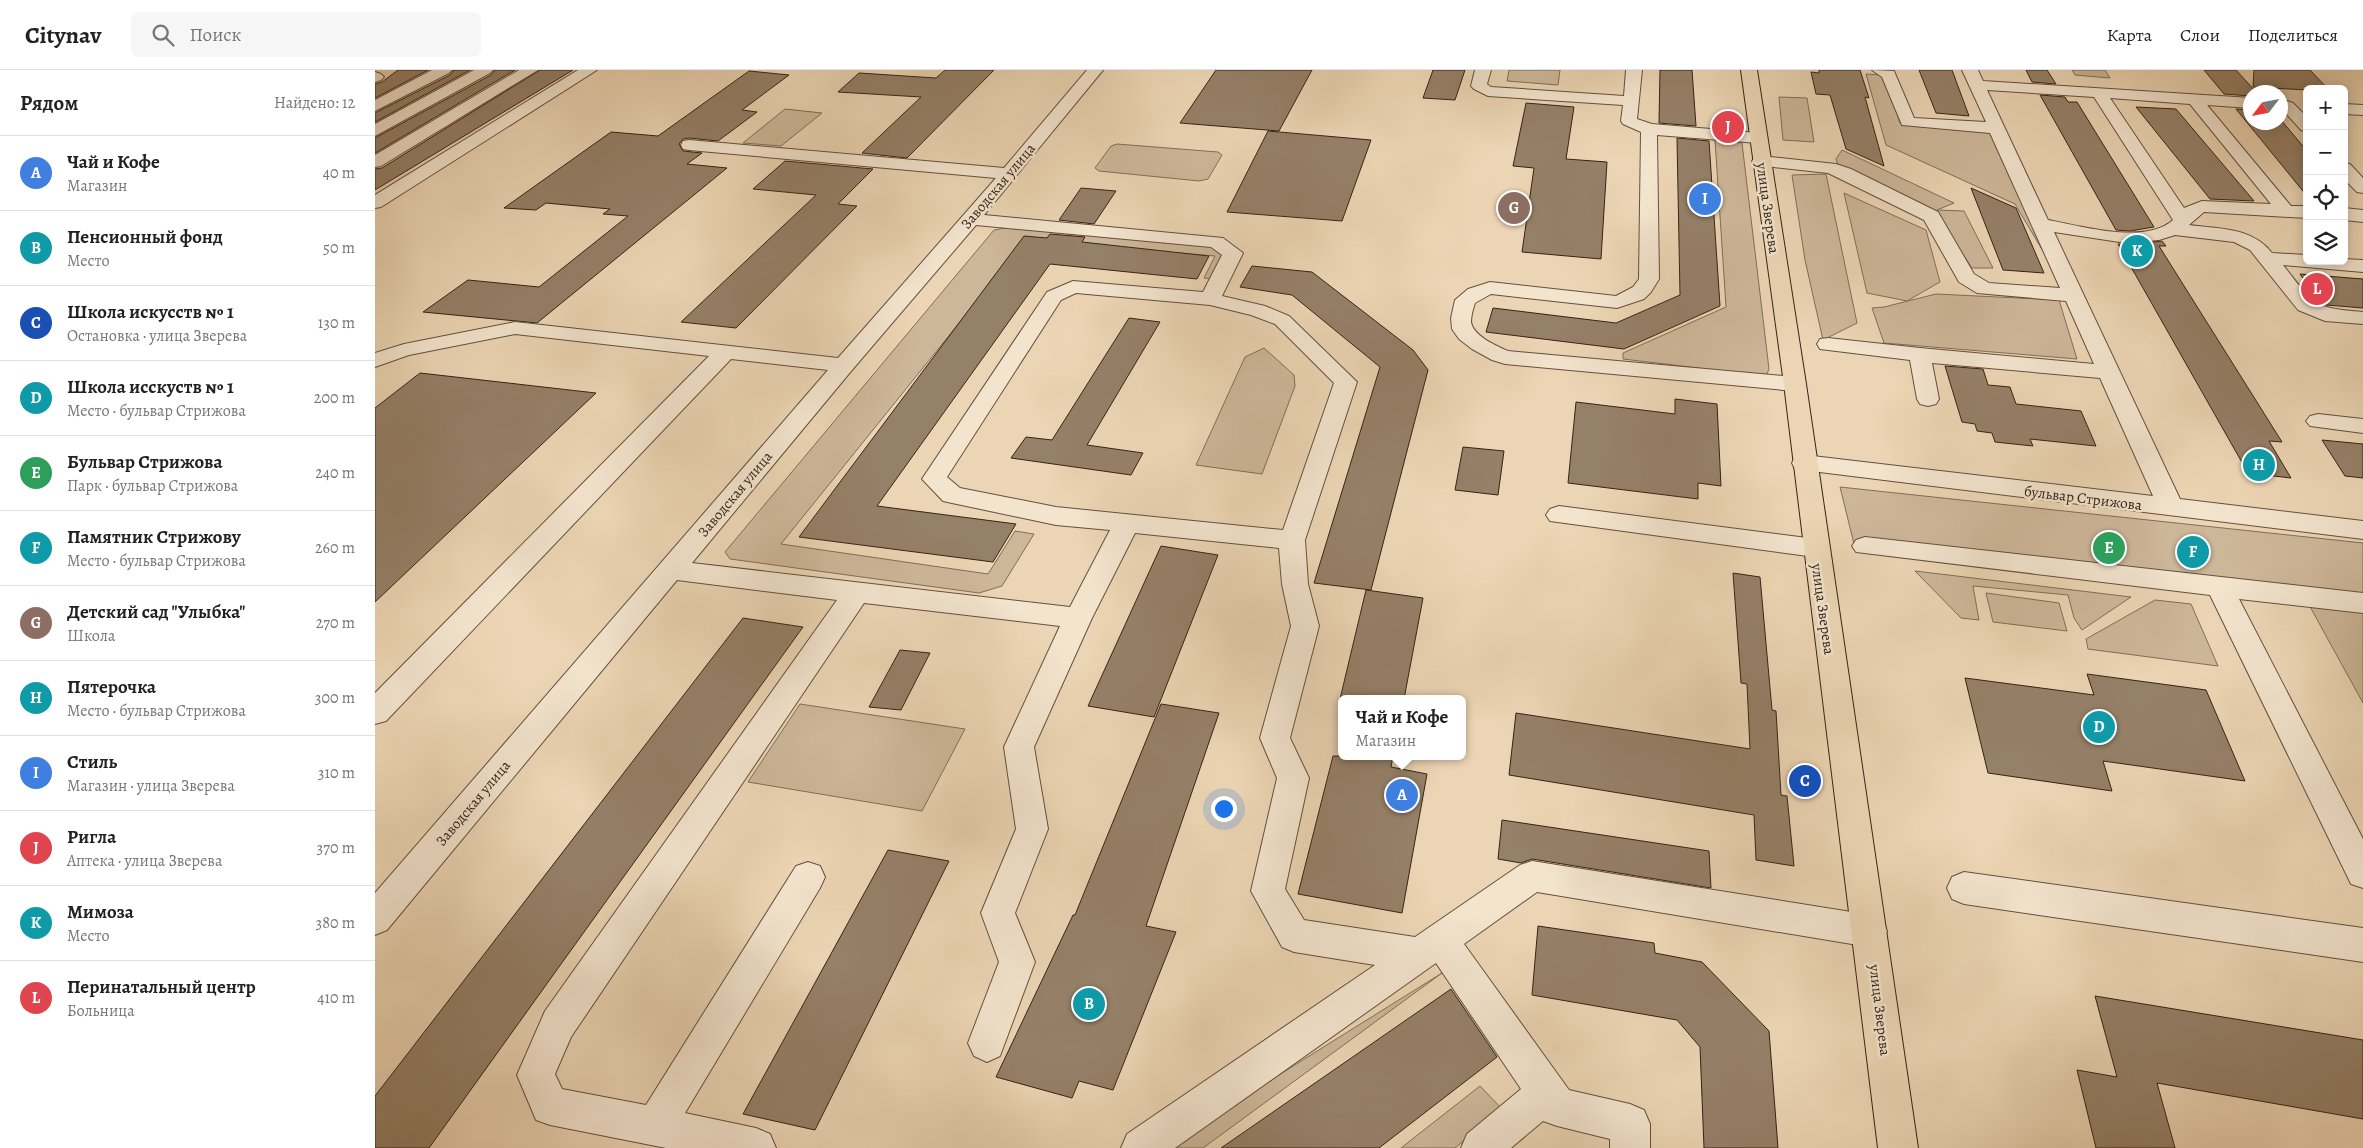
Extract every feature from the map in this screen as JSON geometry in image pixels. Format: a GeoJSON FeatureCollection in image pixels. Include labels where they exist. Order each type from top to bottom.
{"type":"FeatureCollection","features":[{"type":"Feature","properties":{"kind":"main road","name":"улица Зверева"},"geometry":{"type":"LineString","coordinates":[[1749,70],[1759,150],[1795,384],[1815,548],[1898,1148]]}},
{"type":"Feature","properties":{"kind":"street"},"geometry":{"type":"LineString","coordinates":[[375,106],[444,70]]}},
{"type":"Feature","properties":{"kind":"street"},"geometry":{"type":"LineString","coordinates":[[375,131],[485,70]]}},
{"type":"Feature","properties":{"kind":"street"},"geometry":{"type":"LineString","coordinates":[[375,162],[530,70]]}},
{"type":"Feature","properties":{"kind":"street"},"geometry":{"type":"LineString","coordinates":[[375,203],[589,70]]}},
{"type":"Feature","properties":{"kind":"street","name":"Заводская улица"},"geometry":{"type":"LineString","coordinates":[[375,919],[844,365],[971,219],[1095,70]]}},
{"type":"Feature","properties":{"kind":"street"},"geometry":{"type":"LineString","coordinates":[[1483,70],[1479,86],[1488,91],[1630,101]]}},
{"type":"Feature","properties":{"kind":"street"},"geometry":{"type":"LineString","coordinates":[[1634,70],[1629,121],[1649,129],[1759,150],[1845,173],[1931,216],[1966,278],[1983,289],[2073,295]]}},
{"type":"Feature","properties":{"kind":"street"},"geometry":{"type":"LineString","coordinates":[[1880,70],[1889,74],[1908,122],[1996,128]]}},
{"type":"Feature","properties":{"kind":"street"},"geometry":{"type":"LineString","coordinates":[[1974,78],[2171,508]]}},
{"type":"Feature","properties":{"kind":"street"},"geometry":{"type":"LineString","coordinates":[[1974,78],[2099,93],[2243,103]]}},
{"type":"Feature","properties":{"kind":"street"},"geometry":{"type":"LineString","coordinates":[[2099,93],[2178,224],[2239,237],[2257,246],[2305,306],[2325,314],[2363,318]]}},
{"type":"Feature","properties":{"kind":"street"},"geometry":{"type":"LineString","coordinates":[[2195,100],[2285,210]]}},
{"type":"Feature","properties":{"kind":"street"},"geometry":{"type":"LineString","coordinates":[[2288,106],[2303,107]]}},
{"type":"Feature","properties":{"kind":"street"},"geometry":{"type":"LineString","coordinates":[[2348,109],[2363,110]]}},
{"type":"Feature","properties":{"kind":"street"},"geometry":{"type":"LineString","coordinates":[[2288,110],[2303,123]]}},
{"type":"Feature","properties":{"kind":"street"},"geometry":{"type":"LineString","coordinates":[[1649,129],[1649,279],[1646,287],[1632,298],[1617,302],[1490,288],[1475,293],[1465,300],[1461,324],[1464,331],[1492,353],[1505,358],[1795,384]]}},
{"type":"Feature","properties":{"kind":"street"},"geometry":{"type":"LineString","coordinates":[[689,145],[1009,174]]}},
{"type":"Feature","properties":{"kind":"street"},"geometry":{"type":"LineString","coordinates":[[2348,172],[2363,188]]}},
{"type":"Feature","properties":{"kind":"street"},"geometry":{"type":"LineString","coordinates":[[2040,224],[2122,238],[2151,237],[2178,224],[2194,209],[2202,206],[2303,212]]}},
{"type":"Feature","properties":{"kind":"street"},"geometry":{"type":"LineString","coordinates":[[2348,214],[2363,216]]}},
{"type":"Feature","properties":{"kind":"street"},"geometry":{"type":"LineString","coordinates":[[971,219],[1216,242],[1233,253],[1210,299]]}},
{"type":"Feature","properties":{"kind":"street"},"geometry":{"type":"LineString","coordinates":[[2267,258],[2363,266]]}},
{"type":"Feature","properties":{"kind":"street"},"geometry":{"type":"LineString","coordinates":[[1292,540],[1126,525],[1056,516],[952,495],[934,479],[1054,296],[1073,287],[1210,299],[1258,310],[1283,320],[1346,382],[1292,540],[1295,584],[1305,626],[1275,738],[1293,778],[1268,891],[1294,935],[1429,949],[1441,942],[1557,1107],[1630,1124],[1630,1148]]}},
{"type":"Feature","properties":{"kind":"street"},"geometry":{"type":"LineString","coordinates":[[375,360],[405,350],[515,328],[844,365]]}},
{"type":"Feature","properties":{"kind":"street"},"geometry":{"type":"LineString","coordinates":[[1828,344],[1920,355],[2108,372]]}},
{"type":"Feature","properties":{"kind":"street"},"geometry":{"type":"LineString","coordinates":[[375,712],[725,352]]}},
{"type":"Feature","properties":{"kind":"street"},"geometry":{"type":"LineString","coordinates":[[1920,355],[1928,399]]}},
{"type":"Feature","properties":{"kind":"street"},"geometry":{"type":"LineString","coordinates":[[2318,421],[2363,426]]}},
{"type":"Feature","properties":{"kind":"street","name":"бульвар Стрижова"},"geometry":{"type":"LineString","coordinates":[[1804,463],[2363,530]]}},
{"type":"Feature","properties":{"kind":"street"},"geometry":{"type":"LineString","coordinates":[[1559,515],[1815,548]]}},
{"type":"Feature","properties":{"kind":"street"},"geometry":{"type":"LineString","coordinates":[[987,1042],[1017,962],[998,913],[1032,830],[1019,747],[1078,618],[1126,525]]}},
{"type":"Feature","properties":{"kind":"street"},"geometry":{"type":"LineString","coordinates":[[1865,546],[2363,603]]}},
{"type":"Feature","properties":{"kind":"street"},"geometry":{"type":"LineString","coordinates":[[671,570],[1078,618]]}},
{"type":"Feature","properties":{"kind":"street"},"geometry":{"type":"LineString","coordinates":[[2220,588],[2363,873]]}},
{"type":"Feature","properties":{"kind":"street"},"geometry":{"type":"LineString","coordinates":[[756,1148],[549,1106],[536,1075],[557,1024],[859,592]]}},
{"type":"Feature","properties":{"kind":"street"},"geometry":{"type":"LineString","coordinates":[[655,1126],[808,876]]}},
{"type":"Feature","properties":{"kind":"street"},"geometry":{"type":"LineString","coordinates":[[1141,1148],[1532,876],[1869,931]]}},
{"type":"Feature","properties":{"kind":"street"},"geometry":{"type":"LineString","coordinates":[[1964,888],[2363,945]]}},
{"type":"Feature","properties":{"kind":"street"},"geometry":{"type":"LineString","coordinates":[[1481,1148],[1547,1092]]}},
{"type":"Feature","properties":{"kind":"shaded area"},"geometry":{"type":"Polygon","coordinates":[[[1509,70],[1560,70],[1558,85],[1507,81],[1509,70]]]}},
{"type":"Feature","properties":{"kind":"shaded area"},"geometry":{"type":"Polygon","coordinates":[[[2072,70],[2105,70],[2110,78],[2075,75],[2072,70]]]}},
{"type":"Feature","properties":{"kind":"shaded area"},"geometry":{"type":"Polygon","coordinates":[[[1866,74],[1884,75],[1900,123],[1991,132],[2056,273],[2015,204],[1886,145],[1866,74]]]}},
{"type":"Feature","properties":{"kind":"shaded area"},"geometry":{"type":"Polygon","coordinates":[[[1779,97],[1807,98],[1814,142],[1783,140],[1779,97]]]}},
{"type":"Feature","properties":{"kind":"shaded area"},"geometry":{"type":"Polygon","coordinates":[[[785,109],[822,113],[781,146],[743,143],[785,109]]]}},
{"type":"Feature","properties":{"kind":"shaded area"},"geometry":{"type":"Polygon","coordinates":[[[1715,140],[1742,143],[1769,369],[1767,374],[1758,375],[1623,359],[1623,353],[1726,307],[1715,140]]]}},
{"type":"Feature","properties":{"kind":"shaded area"},"geometry":{"type":"Polygon","coordinates":[[[1117,144],[1218,152],[1222,155],[1208,179],[1199,181],[1099,171],[1095,168],[1111,146],[1117,144]]]}},
{"type":"Feature","properties":{"kind":"shaded area"},"geometry":{"type":"Polygon","coordinates":[[[1842,150],[1954,203],[1937,210],[1964,211],[1993,268],[1972,268],[1944,225],[1839,168],[1836,159],[1842,150]]]}},
{"type":"Feature","properties":{"kind":"shaded area"},"geometry":{"type":"Polygon","coordinates":[[[1826,174],[1857,323],[1823,340],[1805,260],[1792,175],[1826,174]]]}},
{"type":"Feature","properties":{"kind":"shaded area"},"geometry":{"type":"Polygon","coordinates":[[[1844,193],[1926,230],[1940,282],[1907,301],[1867,293],[1844,193]]]}},
{"type":"Feature","properties":{"kind":"shaded area"},"geometry":{"type":"Polygon","coordinates":[[[1005,228],[1213,246],[1224,256],[1212,279],[1204,278],[1215,256],[1026,240],[781,544],[988,574],[1015,531],[1034,534],[1002,586],[979,593],[730,559],[725,552],[994,230],[1005,228]]]}},
{"type":"Feature","properties":{"kind":"shaded area"},"geometry":{"type":"Polygon","coordinates":[[[1936,294],[2059,300],[2077,359],[1884,343],[1872,308],[1884,307],[1936,294]]]}},
{"type":"Feature","properties":{"kind":"shaded area"},"geometry":{"type":"Polygon","coordinates":[[[1264,348],[1294,375],[1295,386],[1262,474],[1196,465],[1245,357],[1264,348]]]}},
{"type":"Feature","properties":{"kind":"shaded area"},"geometry":{"type":"Polygon","coordinates":[[[1840,487],[2363,543],[2363,606],[1856,552],[1840,487]]]}},
{"type":"Feature","properties":{"kind":"shaded area"},"geometry":{"type":"Polygon","coordinates":[[[1915,571],[2131,597],[2082,630],[2074,618],[2068,595],[1973,586],[1979,620],[1961,618],[1915,571]]]}},
{"type":"Feature","properties":{"kind":"shaded area"},"geometry":{"type":"Polygon","coordinates":[[[1986,593],[2059,603],[2067,631],[1993,622],[1986,593]]]}},
{"type":"Feature","properties":{"kind":"shaded area"},"geometry":{"type":"Polygon","coordinates":[[[2155,600],[2191,604],[2218,666],[2088,649],[2086,639],[2155,600]]]}},
{"type":"Feature","properties":{"kind":"shaded area"},"geometry":{"type":"Polygon","coordinates":[[[2308,603],[2363,609],[2363,703],[2308,603]]]}},
{"type":"Feature","properties":{"kind":"shaded area"},"geometry":{"type":"Polygon","coordinates":[[[800,704],[965,729],[922,811],[748,782],[800,704]]]}},
{"type":"Feature","properties":{"kind":"shaded area"},"geometry":{"type":"Polygon","coordinates":[[[1442,973],[1203,1148],[1162,1148],[1442,973]]]}},
{"type":"Feature","properties":{"kind":"shaded area"},"geometry":{"type":"Polygon","coordinates":[[[1480,1086],[1502,1109],[1455,1148],[1401,1148],[1480,1086]]]}},
{"type":"Feature","properties":{"kind":"building"},"geometry":{"type":"Polygon","coordinates":[[[398,70],[428,70],[375,98],[375,84],[382,82],[398,70]]]}},
{"type":"Feature","properties":{"kind":"building"},"geometry":{"type":"Polygon","coordinates":[[[454,70],[470,70],[375,122],[375,113],[450,75],[454,70]]]}},
{"type":"Feature","properties":{"kind":"building"},"geometry":{"type":"Polygon","coordinates":[[[495,70],[515,70],[375,153],[375,138],[491,75],[495,70]]]}},
{"type":"Feature","properties":{"kind":"building"},"geometry":{"type":"Polygon","coordinates":[[[540,70],[573,70],[375,190],[375,169],[382,168],[540,70]]]}},
{"type":"Feature","properties":{"kind":"building"},"geometry":{"type":"Polygon","coordinates":[[[945,70],[994,70],[907,158],[862,153],[921,97],[838,92],[859,73],[936,78],[945,70]]]}},
{"type":"Feature","properties":{"kind":"building"},"geometry":{"type":"Polygon","coordinates":[[[1216,70],[1312,70],[1279,131],[1180,123],[1216,70]]]}},
{"type":"Feature","properties":{"kind":"building"},"geometry":{"type":"Polygon","coordinates":[[[1433,70],[1465,70],[1455,100],[1423,98],[1433,70]]]}},
{"type":"Feature","properties":{"kind":"building"},"geometry":{"type":"Polygon","coordinates":[[[1660,70],[1692,70],[1696,126],[1659,123],[1660,70]]]}},
{"type":"Feature","properties":{"kind":"building"},"geometry":{"type":"Polygon","coordinates":[[[1819,70],[1860,70],[1869,98],[1865,97],[1884,166],[1846,149],[1830,95],[1816,94],[1811,72],[1819,73],[1819,70]]]}},
{"type":"Feature","properties":{"kind":"building"},"geometry":{"type":"Polygon","coordinates":[[[1919,70],[1952,70],[1969,116],[1936,113],[1919,70]]]}},
{"type":"Feature","properties":{"kind":"building"},"geometry":{"type":"Polygon","coordinates":[[[2026,70],[2047,70],[2056,84],[2032,82],[2026,70]]]}},
{"type":"Feature","properties":{"kind":"building"},"geometry":{"type":"Polygon","coordinates":[[[2204,70],[2236,70],[2250,85],[2243,85],[2243,95],[2224,94],[2204,70]]]}},
{"type":"Feature","properties":{"kind":"building"},"geometry":{"type":"Polygon","coordinates":[[[2254,70],[2310,70],[2324,85],[2303,85],[2303,90],[2288,89],[2288,85],[2253,85],[2254,70]]]}},
{"type":"Feature","properties":{"kind":"building"},"geometry":{"type":"Polygon","coordinates":[[[749,71],[789,75],[742,110],[757,112],[718,141],[689,138],[683,139],[679,144],[683,151],[702,153],[687,164],[727,168],[537,323],[423,312],[468,280],[539,287],[628,216],[603,214],[610,209],[546,203],[536,210],[504,208],[611,132],[658,136],[749,71]]]}},
{"type":"Feature","properties":{"kind":"building"},"geometry":{"type":"Polygon","coordinates":[[[2040,95],[2065,97],[2068,102],[2077,102],[2154,227],[2130,231],[2116,230],[2040,95]]]}},
{"type":"Feature","properties":{"kind":"building"},"geometry":{"type":"Polygon","coordinates":[[[1526,103],[1574,107],[1566,159],[1607,162],[1601,259],[1522,252],[1534,168],[1513,166],[1526,103]]]}},
{"type":"Feature","properties":{"kind":"building"},"geometry":{"type":"Polygon","coordinates":[[[2136,107],[2176,109],[2254,201],[2210,199],[2136,107]]]}},
{"type":"Feature","properties":{"kind":"building"},"geometry":{"type":"Polygon","coordinates":[[[2236,109],[2243,109],[2243,118],[2236,109]]]}},
{"type":"Feature","properties":{"kind":"building"},"geometry":{"type":"Polygon","coordinates":[[[2288,128],[2303,146],[2303,191],[2253,130],[2288,130],[2288,128]]]}},
{"type":"Feature","properties":{"kind":"building"},"geometry":{"type":"Polygon","coordinates":[[[1268,131],[1371,140],[1342,221],[1227,212],[1268,131]]]}},
{"type":"Feature","properties":{"kind":"building"},"geometry":{"type":"Polygon","coordinates":[[[1677,138],[1709,141],[1720,306],[1624,349],[1486,332],[1493,308],[1616,323],[1680,295],[1677,138]]]}},
{"type":"Feature","properties":{"kind":"building"},"geometry":{"type":"Polygon","coordinates":[[[785,161],[873,169],[838,204],[857,206],[736,328],[681,322],[816,195],[753,189],[785,161]]]}},
{"type":"Feature","properties":{"kind":"building"},"geometry":{"type":"Polygon","coordinates":[[[1081,188],[1116,191],[1094,224],[1059,220],[1081,188]]]}},
{"type":"Feature","properties":{"kind":"building"},"geometry":{"type":"Polygon","coordinates":[[[1971,188],[2016,208],[2044,273],[2003,270],[1971,188]]]}},
{"type":"Feature","properties":{"kind":"building"},"geometry":{"type":"Polygon","coordinates":[[[1050,234],[1085,237],[1082,242],[1209,256],[1197,279],[1050,264],[877,506],[1016,524],[993,562],[799,537],[1024,236],[1047,238],[1050,234]]]}},
{"type":"Feature","properties":{"kind":"building"},"geometry":{"type":"Polygon","coordinates":[[[2162,241],[2166,246],[2159,246],[2282,442],[2269,441],[2291,478],[2248,473],[2118,244],[2126,245],[2162,241]]]}},
{"type":"Feature","properties":{"kind":"building"},"geometry":{"type":"Polygon","coordinates":[[[1252,266],[1312,272],[1413,350],[1428,370],[1371,590],[1314,583],[1380,367],[1292,295],[1240,287],[1252,266]]]}},
{"type":"Feature","properties":{"kind":"building"},"geometry":{"type":"Polygon","coordinates":[[[2300,274],[2363,279],[2363,308],[2327,305],[2320,302],[2300,274]]]}},
{"type":"Feature","properties":{"kind":"building"},"geometry":{"type":"Polygon","coordinates":[[[1129,318],[1160,322],[1087,445],[1143,453],[1131,475],[1011,458],[1026,437],[1052,440],[1129,318]]]}},
{"type":"Feature","properties":{"kind":"building"},"geometry":{"type":"Polygon","coordinates":[[[1945,366],[1983,369],[1988,385],[2010,387],[2016,404],[2081,411],[2096,446],[2030,439],[2033,446],[1995,442],[1992,433],[1977,431],[1975,424],[1962,422],[1945,366]]]}},
{"type":"Feature","properties":{"kind":"building"},"geometry":{"type":"Polygon","coordinates":[[[420,373],[596,393],[375,602],[375,408],[420,373]]]}},
{"type":"Feature","properties":{"kind":"building"},"geometry":{"type":"Polygon","coordinates":[[[1675,399],[1717,404],[1721,486],[1698,483],[1698,499],[1568,483],[1576,402],[1675,414],[1675,399]]]}},
{"type":"Feature","properties":{"kind":"building"},"geometry":{"type":"Polygon","coordinates":[[[2322,440],[2363,444],[2363,478],[2345,476],[2322,440]]]}},
{"type":"Feature","properties":{"kind":"building"},"geometry":{"type":"Polygon","coordinates":[[[1463,447],[1504,451],[1498,495],[1455,490],[1463,447]]]}},
{"type":"Feature","properties":{"kind":"building"},"geometry":{"type":"Polygon","coordinates":[[[1161,546],[1218,555],[1154,717],[1088,706],[1161,546]]]}},
{"type":"Feature","properties":{"kind":"building"},"geometry":{"type":"Polygon","coordinates":[[[1733,573],[1760,577],[1772,710],[1776,711],[1781,795],[1787,796],[1794,866],[1756,860],[1754,815],[1509,775],[1516,713],[1750,749],[1747,684],[1741,683],[1733,573]]]}},
{"type":"Feature","properties":{"kind":"building"},"geometry":{"type":"Polygon","coordinates":[[[1366,590],[1423,598],[1405,695],[1341,695],[1366,590]]]}},
{"type":"Feature","properties":{"kind":"building"},"geometry":{"type":"Polygon","coordinates":[[[743,618],[803,627],[429,1148],[375,1148],[375,1096],[743,618]]]}},
{"type":"Feature","properties":{"kind":"building"},"geometry":{"type":"Polygon","coordinates":[[[900,650],[930,653],[901,710],[869,707],[900,650]]]}},
{"type":"Feature","properties":{"kind":"building"},"geometry":{"type":"Polygon","coordinates":[[[2087,674],[2206,690],[2245,781],[2103,761],[2112,791],[1988,773],[1965,678],[2094,695],[2087,674]]]}},
{"type":"Feature","properties":{"kind":"building"},"geometry":{"type":"Polygon","coordinates":[[[1161,704],[1219,713],[1146,926],[1176,932],[1113,1090],[1079,1081],[1072,1098],[996,1077],[1073,915],[1075,915],[1161,704]]]}},
{"type":"Feature","properties":{"kind":"building"},"geometry":{"type":"Polygon","coordinates":[[[1333,756],[1338,756],[1338,760],[1392,760],[1391,767],[1427,774],[1402,913],[1298,894],[1333,756]]]}},
{"type":"Feature","properties":{"kind":"building"},"geometry":{"type":"Polygon","coordinates":[[[1502,820],[1709,851],[1711,888],[1532,859],[1521,863],[1498,859],[1502,820]]]}},
{"type":"Feature","properties":{"kind":"building"},"geometry":{"type":"Polygon","coordinates":[[[888,850],[949,861],[815,1130],[743,1114],[888,850]]]}},
{"type":"Feature","properties":{"kind":"building"},"geometry":{"type":"Polygon","coordinates":[[[1538,926],[1654,943],[1655,953],[1702,962],[1769,1031],[1778,1148],[1704,1148],[1700,1047],[1677,1020],[1532,995],[1538,926]]]}},
{"type":"Feature","properties":{"kind":"building"},"geometry":{"type":"Polygon","coordinates":[[[1451,989],[1497,1057],[1379,1148],[1221,1148],[1451,989]]]}},
{"type":"Feature","properties":{"kind":"building"},"geometry":{"type":"Polygon","coordinates":[[[2095,996],[2363,1040],[2363,1119],[2157,1083],[2175,1148],[2096,1148],[2077,1070],[2117,1077],[2095,996]]]}},
{"type":"Feature","properties":{"kind":"place","name":"Ригла"},"geometry":{"type":"Point","coordinates":[1728,127]}},
{"type":"Feature","properties":{"kind":"place","name":"Стиль"},"geometry":{"type":"Point","coordinates":[1705,199]}},
{"type":"Feature","properties":{"kind":"place","name":"Детский сад \"Улыбка\""},"geometry":{"type":"Point","coordinates":[1514,208]}},
{"type":"Feature","properties":{"kind":"place","name":"Мимоза"},"geometry":{"type":"Point","coordinates":[2137,251]}},
{"type":"Feature","properties":{"kind":"place","name":"Перинатальный центр"},"geometry":{"type":"Point","coordinates":[2317,289]}},
{"type":"Feature","properties":{"kind":"place","name":"Пятерочка"},"geometry":{"type":"Point","coordinates":[2259,465]}},
{"type":"Feature","properties":{"kind":"place","name":"Бульвар Стрижова"},"geometry":{"type":"Point","coordinates":[2109,548]}},
{"type":"Feature","properties":{"kind":"place","name":"Памятник Стрижову"},"geometry":{"type":"Point","coordinates":[2193,552]}},
{"type":"Feature","properties":{"kind":"place","name":"Школа исскуств № 1"},"geometry":{"type":"Point","coordinates":[2099,727]}},
{"type":"Feature","properties":{"kind":"place","name":"Школа искусств № 1"},"geometry":{"type":"Point","coordinates":[1805,781]}},
{"type":"Feature","properties":{"kind":"place","name":"Чай и Кофе"},"geometry":{"type":"Point","coordinates":[1402,795]}},
{"type":"Feature","properties":{"kind":"place","name":"Пенсионный фонд"},"geometry":{"type":"Point","coordinates":[1089,1004]}}]}
